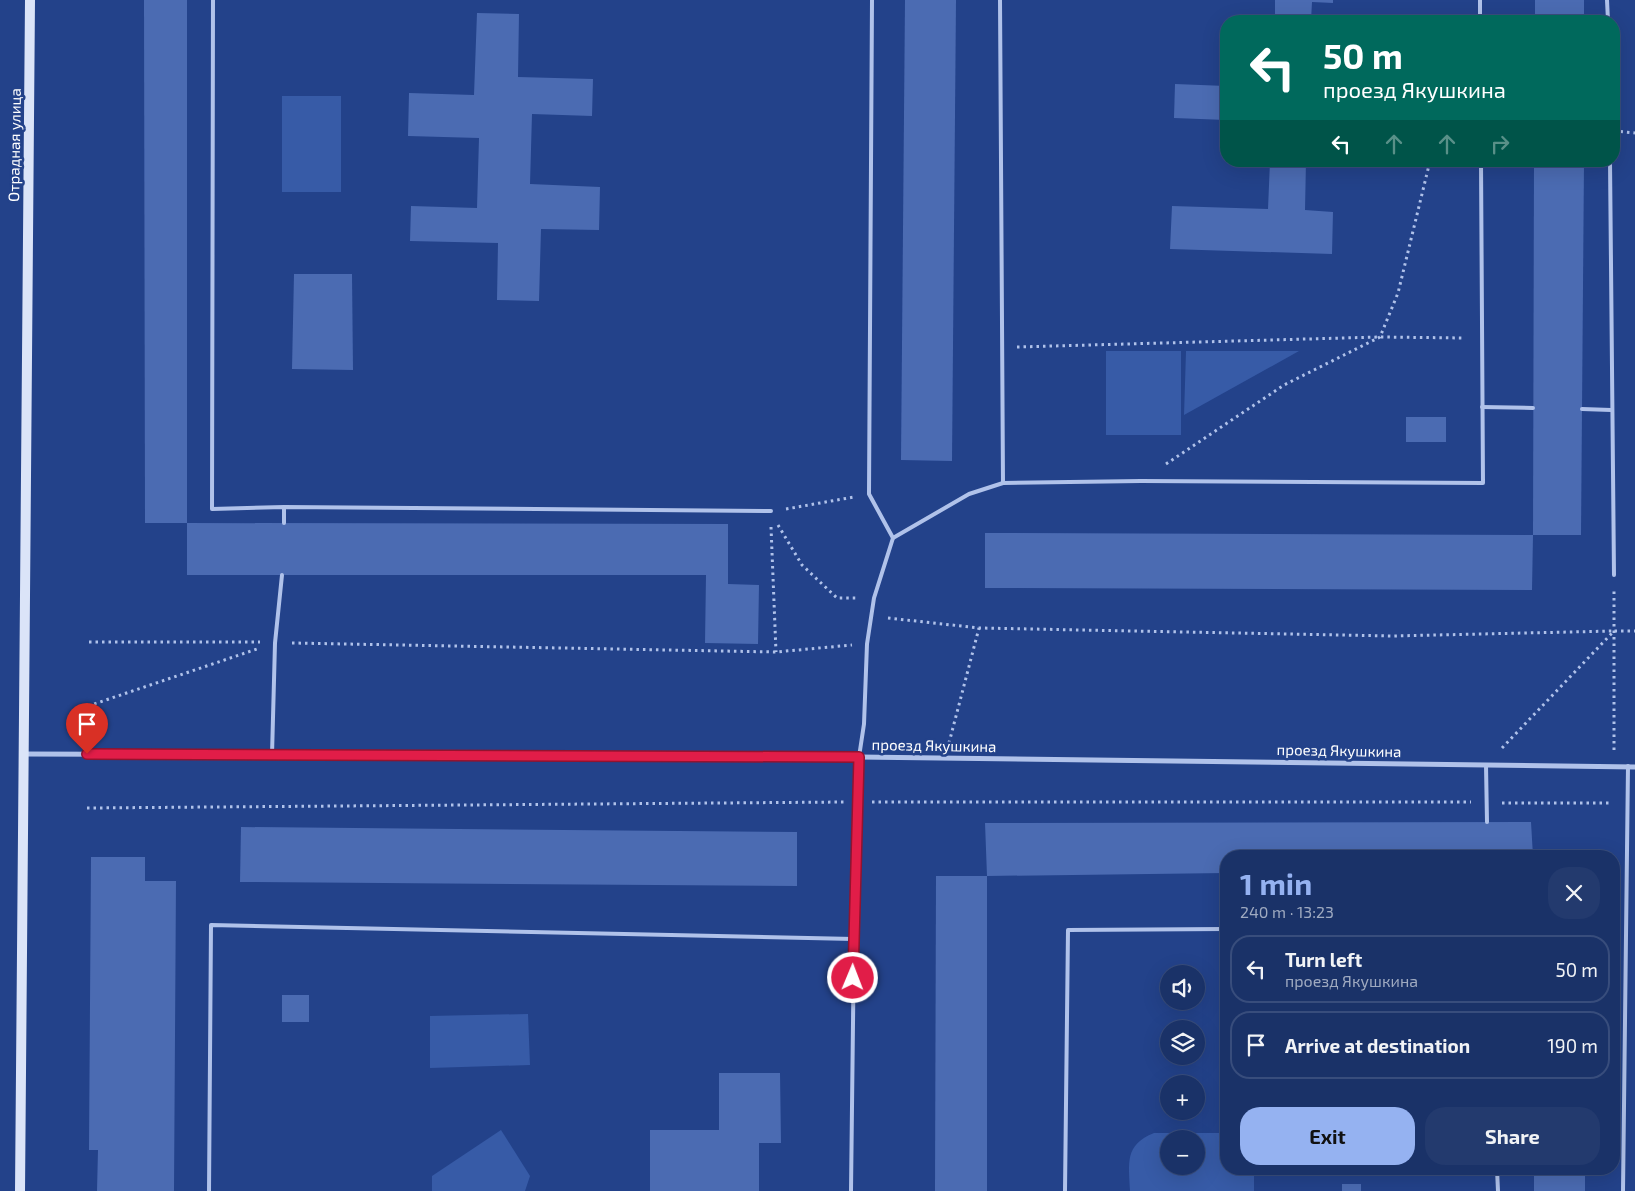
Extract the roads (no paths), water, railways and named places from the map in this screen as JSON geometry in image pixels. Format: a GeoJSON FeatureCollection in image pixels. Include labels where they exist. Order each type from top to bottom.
{"type":"FeatureCollection","features":[{"type":"Feature","properties":{"kind":"street","name":"Отрадная улица"},"geometry":{"type":"LineString","coordinates":[[20,1191],[30,0]]}},
{"type":"Feature","properties":{"kind":"street","name":"проезд Якушкина"},"geometry":{"type":"LineString","coordinates":[[23,754],[859,757],[1635,766]]}},
{"type":"Feature","properties":{"kind":"lane"},"geometry":{"type":"LineString","coordinates":[[213,0],[212,510],[284,507],[770,511]]}},
{"type":"Feature","properties":{"kind":"lane"},"geometry":{"type":"LineString","coordinates":[[872,0],[869,494],[893,538]]}},
{"type":"Feature","properties":{"kind":"lane"},"geometry":{"type":"LineString","coordinates":[[1000,0],[1003,483]]}},
{"type":"Feature","properties":{"kind":"lane"},"geometry":{"type":"LineString","coordinates":[[1480,0],[1480,15]]}},
{"type":"Feature","properties":{"kind":"lane"},"geometry":{"type":"LineString","coordinates":[[1607,0],[1608,15]]}},
{"type":"Feature","properties":{"kind":"lane"},"geometry":{"type":"LineString","coordinates":[[850,1191],[859,757],[864,724],[867,644],[874,598],[893,538],[969,494],[1003,483],[1141,481],[1483,482],[1481,167]]}},
{"type":"Feature","properties":{"kind":"lane"},"geometry":{"type":"LineString","coordinates":[[1610,167],[1614,575]]}},
{"type":"Feature","properties":{"kind":"lane"},"geometry":{"type":"LineString","coordinates":[[1482,406],[1533,408]]}},
{"type":"Feature","properties":{"kind":"lane"},"geometry":{"type":"LineString","coordinates":[[1582,409],[1611,410]]}},
{"type":"Feature","properties":{"kind":"lane"},"geometry":{"type":"LineString","coordinates":[[284,507],[284,523]]}},
{"type":"Feature","properties":{"kind":"lane"},"geometry":{"type":"LineString","coordinates":[[272,755],[275,642],[282,574]]}},
{"type":"Feature","properties":{"kind":"lane"},"geometry":{"type":"LineString","coordinates":[[1486,765],[1487,822]]}},
{"type":"Feature","properties":{"kind":"lane"},"geometry":{"type":"LineString","coordinates":[[1624,1191],[1628,766]]}},
{"type":"Feature","properties":{"kind":"lane"},"geometry":{"type":"LineString","coordinates":[[209,1191],[211,925],[854,939]]}},
{"type":"Feature","properties":{"kind":"lane"},"geometry":{"type":"LineString","coordinates":[[1065,1191],[1068,930],[1220,929]]}},
{"type":"Feature","properties":{"kind":"lane"},"geometry":{"type":"LineString","coordinates":[[1497,1175],[1498,1191]]}}]}
